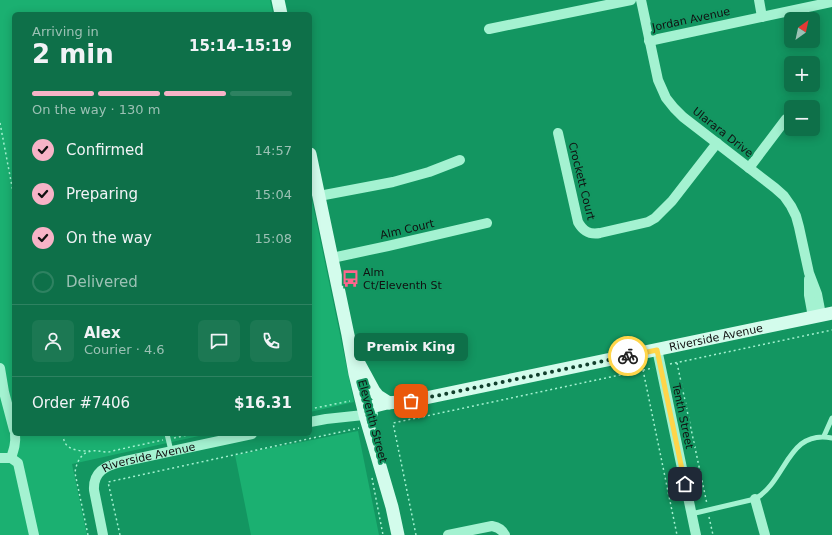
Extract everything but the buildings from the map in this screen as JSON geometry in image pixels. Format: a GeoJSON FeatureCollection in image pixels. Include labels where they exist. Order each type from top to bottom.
{"type":"FeatureCollection","features":[{"type":"Feature","properties":{"kind":"main road"},"geometry":{"type":"LineString","coordinates":[[278,0],[281,12]]}},
{"type":"Feature","properties":{"kind":"main road","name":"Eleventh Street"},"geometry":{"type":"LineString","coordinates":[[312,168],[315,189],[332,258],[348,335],[354,374],[392,508],[398,535]]}},
{"type":"Feature","properties":{"kind":"main road","name":"Riverside Avenue"},"geometry":{"type":"LineString","coordinates":[[364,410],[822,315]]}},
{"type":"Feature","properties":{"kind":"main road","name":"Eleventh Street"},"geometry":{"type":"LineString","coordinates":[[348,335],[354,355],[364,410]]}},
{"type":"Feature","properties":{"kind":"main road"},"geometry":{"type":"LineString","coordinates":[[354,355],[374,391],[378,396],[389,403]]}},
{"type":"Feature","properties":{"kind":"main road","name":"Riverside Avenue"},"geometry":{"type":"LineString","coordinates":[[364,410],[389,403],[411,401]]}},
{"type":"Feature","properties":{"kind":"street"},"geometry":{"type":"LineString","coordinates":[[489,29],[631,0]]}},
{"type":"Feature","properties":{"kind":"street","name":"Ularara Drive"},"geometry":{"type":"LineString","coordinates":[[641,0],[658,80],[666,98],[683,117],[775,188],[784,196],[791,206],[799,227],[809,272],[809,295],[822,315]]}},
{"type":"Feature","properties":{"kind":"street"},"geometry":{"type":"LineString","coordinates":[[759,0],[762,17]]}},
{"type":"Feature","properties":{"kind":"street","name":"Jordan Avenue"},"geometry":{"type":"LineString","coordinates":[[649,41],[832,2]]}},
{"type":"Feature","properties":{"kind":"street"},"geometry":{"type":"LineString","coordinates":[[749,168],[784,123]]}},
{"type":"Feature","properties":{"kind":"street","name":"Crockett Court"},"geometry":{"type":"LineString","coordinates":[[558,133],[578,222],[585,231],[594,234],[648,222],[654,218],[672,201],[717,143]]}},
{"type":"Feature","properties":{"kind":"street"},"geometry":{"type":"LineString","coordinates":[[315,189],[393,182],[429,172],[460,160]]}},
{"type":"Feature","properties":{"kind":"street","name":"Alm Court"},"geometry":{"type":"LineString","coordinates":[[332,258],[487,223]]}},
{"type":"Feature","properties":{"kind":"street","name":"Tenth Street"},"geometry":{"type":"LineString","coordinates":[[657,350],[696,535]]}},
{"type":"Feature","properties":{"kind":"street"},"geometry":{"type":"LineString","coordinates":[[0,368],[4,392],[12,422]]}},
{"type":"Feature","properties":{"kind":"street","name":"Riverside Avenue"},"geometry":{"type":"LineString","coordinates":[[312,422],[364,410]]}},
{"type":"Feature","properties":{"kind":"street"},"geometry":{"type":"LineString","coordinates":[[11,458],[15,449],[15,436]]}},
{"type":"Feature","properties":{"kind":"street","name":"Riverside Avenue"},"geometry":{"type":"LineString","coordinates":[[103,535],[94,490],[96,476],[105,467],[112,464],[242,436]]}},
{"type":"Feature","properties":{"kind":"street"},"geometry":{"type":"LineString","coordinates":[[0,458],[11,458],[20,466],[34,535]]}},
{"type":"Feature","properties":{"kind":"street"},"geometry":{"type":"LineString","coordinates":[[756,499],[765,535]]}},
{"type":"Feature","properties":{"kind":"street"},"geometry":{"type":"LineString","coordinates":[[448,535],[492,526],[501,530],[504,535]]}},
{"type":"Feature","properties":{"kind":"lane"},"geometry":{"type":"LineString","coordinates":[[824,436],[832,418]]}},
{"type":"Feature","properties":{"kind":"lane"},"geometry":{"type":"LineString","coordinates":[[167,436],[171,451]]}},
{"type":"Feature","properties":{"kind":"lane"},"geometry":{"type":"LineString","coordinates":[[691,514],[756,499],[762,496],[799,445],[810,438],[824,436],[832,438]]}},
{"type":"Feature","properties":{"kind":"path"},"geometry":{"type":"LineString","coordinates":[[0,124],[12,187]]}},
{"type":"Feature","properties":{"kind":"path"},"geometry":{"type":"LineString","coordinates":[[416,535],[393,423],[832,330]]}},
{"type":"Feature","properties":{"kind":"path"},"geometry":{"type":"LineString","coordinates":[[677,363],[713,535]]}},
{"type":"Feature","properties":{"kind":"path"},"geometry":{"type":"LineString","coordinates":[[643,370],[677,535]]}},
{"type":"Feature","properties":{"kind":"path"},"geometry":{"type":"LineString","coordinates":[[120,535],[108,482],[359,428],[364,410],[312,409]]}},
{"type":"Feature","properties":{"kind":"path"},"geometry":{"type":"LineString","coordinates":[[63,436],[66,445],[79,451],[90,451]]}},
{"type":"Feature","properties":{"kind":"path"},"geometry":{"type":"LineString","coordinates":[[371,476],[383,535]]}},
{"type":"Feature","properties":{"kind":"green space"},"geometry":{"type":"Polygon","coordinates":[[[0,0],[270,0],[273,12],[12,12],[12,436],[199,436],[72,464],[87,535],[0,535],[0,0]]]}},
{"type":"Feature","properties":{"kind":"green space"},"geometry":{"type":"Polygon","coordinates":[[[312,201],[354,402],[312,412],[312,201]]]}},
{"type":"Feature","properties":{"kind":"green space"},"geometry":{"type":"Polygon","coordinates":[[[358,431],[379,535],[251,535],[235,455],[358,431]]]}},
{"type":"Feature","properties":{"kind":"way so far"},"geometry":{"type":"LineString","coordinates":[[411,401],[628,356]]}},
{"type":"Feature","properties":{"kind":"place","name":"Alm Ct/Eleventh St"},"geometry":{"type":"Point","coordinates":[350,278]}},
{"type":"Feature","properties":{"kind":"place","name":"Premix King"},"geometry":{"type":"Point","coordinates":[411,401]}},
{"type":"Feature","properties":{"kind":"route"},"geometry":{"type":"LineString","coordinates":[[628,356],[657,350],[685,484]]}}]}
